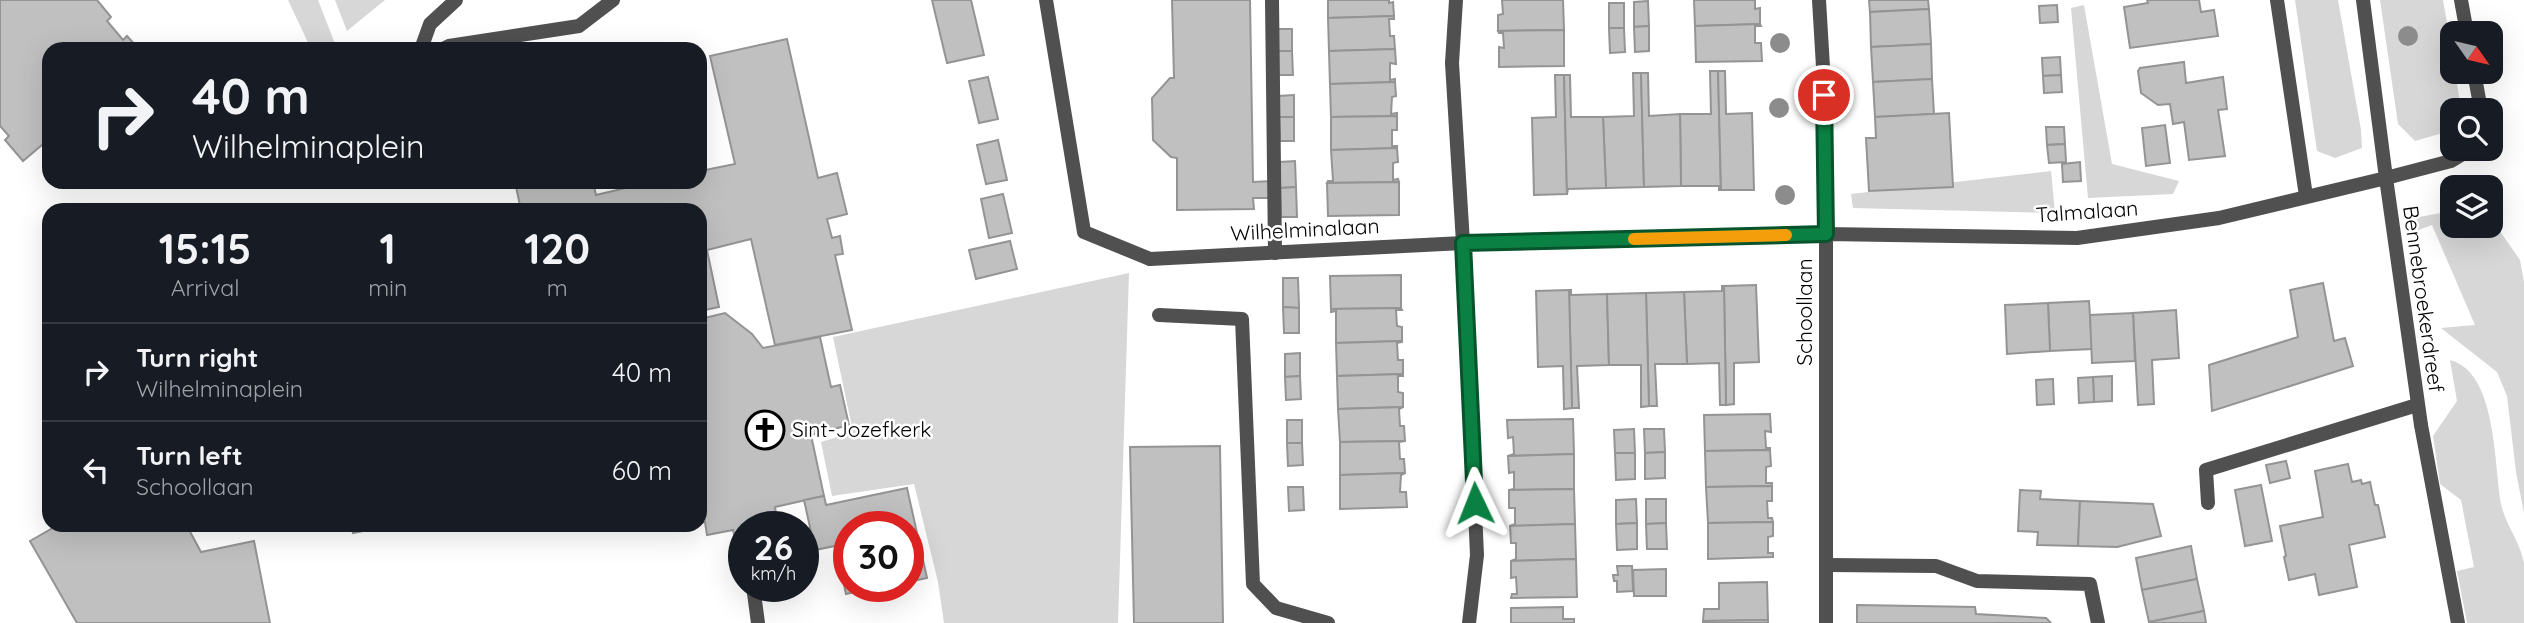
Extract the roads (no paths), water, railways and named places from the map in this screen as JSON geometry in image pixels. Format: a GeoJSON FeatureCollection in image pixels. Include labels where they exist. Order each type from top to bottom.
{"type":"FeatureCollection","features":[{"type":"Feature","properties":{"kind":"street"},"geometry":{"type":"LineString","coordinates":[[424,42],[430,24],[456,0]]}},
{"type":"Feature","properties":{"kind":"street"},"geometry":{"type":"LineString","coordinates":[[475,42],[579,26],[613,0]]}},
{"type":"Feature","properties":{"kind":"street","name":"Wilhelminalaan"},"geometry":{"type":"LineString","coordinates":[[1046,0],[1084,232],[1150,259],[1463,243]]}},
{"type":"Feature","properties":{"kind":"street"},"geometry":{"type":"LineString","coordinates":[[1272,0],[1275,253]]}},
{"type":"Feature","properties":{"kind":"street"},"geometry":{"type":"LineString","coordinates":[[1456,0],[1452,63],[1477,555],[1469,623]]}},
{"type":"Feature","properties":{"kind":"street","name":"Schoollaan"},"geometry":{"type":"LineString","coordinates":[[1819,0],[1826,234],[1826,623]]}},
{"type":"Feature","properties":{"kind":"street"},"geometry":{"type":"LineString","coordinates":[[2277,0],[2306,196]]}},
{"type":"Feature","properties":{"kind":"street","name":"Bennebroekerdreef"},"geometry":{"type":"LineString","coordinates":[[2363,0],[2417,405],[2458,623]]}},
{"type":"Feature","properties":{"kind":"street"},"geometry":{"type":"LineString","coordinates":[[2460,0],[2464,21]]}},
{"type":"Feature","properties":{"kind":"street","name":"Bennebroekerdreef"},"geometry":{"type":"LineString","coordinates":[[2306,196],[2447,161]]}},
{"type":"Feature","properties":{"kind":"street","name":"Talmalaan"},"geometry":{"type":"LineString","coordinates":[[1463,243],[1826,234],[2077,238],[2219,218],[2306,196]]}},
{"type":"Feature","properties":{"kind":"street"},"geometry":{"type":"LineString","coordinates":[[1159,315],[1242,319],[1253,584],[1276,608],[1328,623]]}},
{"type":"Feature","properties":{"kind":"street"},"geometry":{"type":"LineString","coordinates":[[2208,503],[2206,470],[2417,405]]}},
{"type":"Feature","properties":{"kind":"street"},"geometry":{"type":"LineString","coordinates":[[1828,565],[1936,566],[1977,581],[2090,584],[2098,623]]}},
{"type":"Feature","properties":{"kind":"street"},"geometry":{"type":"LineString","coordinates":[[755,602],[758,623]]}},
{"type":"Feature","properties":{"kind":"place","name":"Sint-Jozefkerk"},"geometry":{"type":"Point","coordinates":[765,430]}}]}
